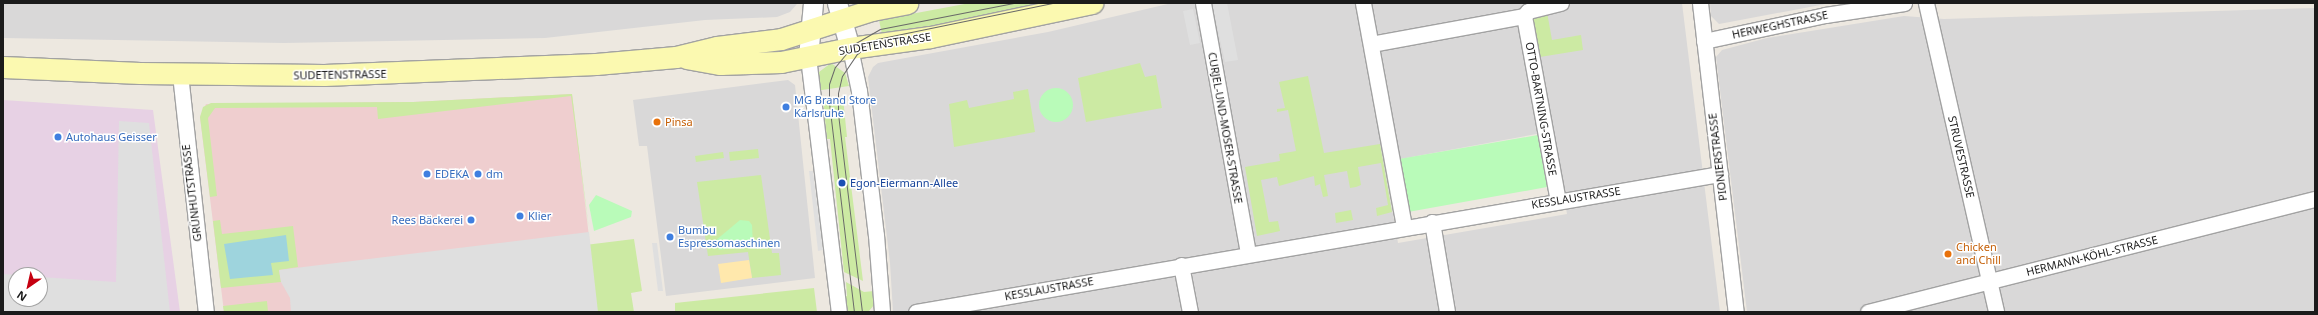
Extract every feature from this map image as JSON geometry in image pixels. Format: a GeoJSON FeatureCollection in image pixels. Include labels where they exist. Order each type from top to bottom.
{"type":"FeatureCollection","features":[{"type":"Feature","properties":{"kind":"main road","name":"SUDETENSTRASSE"},"geometry":{"type":"LineString","coordinates":[[3,67],[180,74],[399,74],[596,64],[676,57],[717,47],[781,39],[811,30],[840,11],[877,8],[907,3]]}},
{"type":"Feature","properties":{"kind":"main road","name":"SUDETENSTRASSE"},"geometry":{"type":"LineString","coordinates":[[676,57],[720,64],[747,64],[808,57],[850,48],[930,37],[1092,3]]}},
{"type":"Feature","properties":{"kind":"street"},"geometry":{"type":"LineString","coordinates":[[813,3],[808,57],[839,312]]}},
{"type":"Feature","properties":{"kind":"street","name":"CURJEL-UND-MOSER-STRASSE"},"geometry":{"type":"LineString","coordinates":[[1203,3],[1248,254]]}},
{"type":"Feature","properties":{"kind":"street"},"geometry":{"type":"LineString","coordinates":[[1364,3],[1404,226]]}},
{"type":"Feature","properties":{"kind":"street"},"geometry":{"type":"LineString","coordinates":[[1371,44],[1524,16],[1528,11],[1561,3]]}},
{"type":"Feature","properties":{"kind":"street","name":"PIONIERSTRASSE"},"geometry":{"type":"LineString","coordinates":[[1700,3],[1736,312]]}},
{"type":"Feature","properties":{"kind":"street","name":"HERWEGHSTRASSE"},"geometry":{"type":"LineString","coordinates":[[1704,41],[1825,15],[1904,3]]}},
{"type":"Feature","properties":{"kind":"street","name":"STRUVESTRASSE"},"geometry":{"type":"LineString","coordinates":[[1926,3],[1996,312]]}},
{"type":"Feature","properties":{"kind":"street"},"geometry":{"type":"LineString","coordinates":[[840,11],[859,91],[876,235],[882,312]]}},
{"type":"Feature","properties":{"kind":"street","name":"OTTO-BARTNING-STRASSE"},"geometry":{"type":"LineString","coordinates":[[1524,16],[1558,201]]}},
{"type":"Feature","properties":{"kind":"street","name":"GRÜNHUTSTRASSE"},"geometry":{"type":"LineString","coordinates":[[180,74],[206,312]]}},
{"type":"Feature","properties":{"kind":"street","name":"KESSLAUSTRASSE"},"geometry":{"type":"LineString","coordinates":[[916,312],[1404,226],[1720,174]]}},
{"type":"Feature","properties":{"kind":"street","name":"HERMANN-KÖHL-STRASSE"},"geometry":{"type":"LineString","coordinates":[[1868,312],[2315,199]]}},
{"type":"Feature","properties":{"kind":"street"},"geometry":{"type":"LineString","coordinates":[[1432,222],[1447,312]]}},
{"type":"Feature","properties":{"kind":"street"},"geometry":{"type":"LineString","coordinates":[[1182,265],[1190,312]]}},
{"type":"Feature","properties":{"kind":"shaded area"},"geometry":{"type":"Polygon","coordinates":[[[3,3],[797,4],[790,12],[777,17],[705,20],[545,38],[284,43],[4,38],[3,3]]]}},
{"type":"Feature","properties":{"kind":"shaded area"},"geometry":{"type":"Polygon","coordinates":[[[1172,3],[1682,3],[1720,312],[893,312],[890,263],[868,77],[873,67],[878,63],[1048,32],[1172,3]],[[1553,131],[1384,162],[1398,243],[1567,214],[1553,131]]]}},
{"type":"Feature","properties":{"kind":"shaded area"},"geometry":{"type":"Polygon","coordinates":[[[1212,3],[1227,3],[1238,60],[1225,62],[1212,3]]]}},
{"type":"Feature","properties":{"kind":"shaded area"},"geometry":{"type":"Polygon","coordinates":[[[1710,3],[1831,3],[1719,24],[1711,16],[1710,3]]]}},
{"type":"Feature","properties":{"kind":"shaded area"},"geometry":{"type":"Polygon","coordinates":[[[2315,8],[2315,312],[1747,312],[1716,57],[1722,50],[1767,38],[1904,16],[1944,19],[2315,8]]]}},
{"type":"Feature","properties":{"kind":"shaded area"},"geometry":{"type":"Polygon","coordinates":[[[1193,9],[1200,43],[1190,45],[1183,11],[1193,9]]]}},
{"type":"Feature","properties":{"kind":"shaded area"},"geometry":{"type":"Polygon","coordinates":[[[788,80],[795,85],[815,278],[666,296],[647,146],[639,146],[633,100],[788,80]]]}},
{"type":"Feature","properties":{"kind":"shaded area"},"geometry":{"type":"Polygon","coordinates":[[[572,94],[598,312],[224,312],[200,117],[206,104],[413,102],[572,94]]]}},
{"type":"Feature","properties":{"kind":"shaded area"},"geometry":{"type":"Polygon","coordinates":[[[3,100],[153,110],[180,312],[3,312],[3,100]]]}},
{"type":"Feature","properties":{"kind":"shaded area"},"geometry":{"type":"Polygon","coordinates":[[[119,121],[149,123],[170,312],[3,312],[3,274],[8,274],[8,307],[48,307],[48,278],[116,282],[119,121]]]}},
{"type":"Feature","properties":{"kind":"shaded area"},"geometry":{"type":"Polygon","coordinates":[[[809,171],[813,171],[823,250],[818,251],[809,171]]]}},
{"type":"Feature","properties":{"kind":"shaded area"},"geometry":{"type":"Polygon","coordinates":[[[589,232],[598,312],[291,312],[290,298],[281,282],[279,270],[589,232]]]}},
{"type":"Feature","properties":{"kind":"shaded area"},"geometry":{"type":"Polygon","coordinates":[[[652,243],[657,243],[663,291],[658,291],[652,243]]]}},
{"type":"Feature","properties":{"kind":"green space"},"geometry":{"type":"Polygon","coordinates":[[[970,3],[1071,3],[883,39],[879,20],[970,3]]]}},
{"type":"Feature","properties":{"kind":"green space"},"geometry":{"type":"Polygon","coordinates":[[[1547,12],[1552,40],[1581,35],[1583,50],[1540,57],[1532,14],[1547,12]]]}},
{"type":"Feature","properties":{"kind":"green space"},"geometry":{"type":"Polygon","coordinates":[[[831,63],[845,73],[849,86],[815,91],[819,72],[831,63]]]}},
{"type":"Feature","properties":{"kind":"green space"},"geometry":{"type":"Polygon","coordinates":[[[1140,63],[1145,77],[1156,75],[1162,108],[1086,122],[1078,78],[1140,63]]]}},
{"type":"Feature","properties":{"kind":"green space"},"geometry":{"type":"Polygon","coordinates":[[[1308,76],[1324,153],[1380,144],[1392,212],[1377,216],[1376,208],[1388,205],[1381,163],[1358,167],[1361,185],[1356,187],[1350,188],[1347,171],[1324,175],[1328,196],[1323,197],[1320,184],[1315,186],[1314,176],[1279,186],[1277,177],[1261,180],[1269,222],[1278,221],[1280,231],[1257,236],[1245,167],[1280,161],[1279,154],[1296,151],[1288,110],[1277,112],[1277,109],[1285,108],[1279,82],[1308,76]]]}},
{"type":"Feature","properties":{"kind":"green space"},"geometry":{"type":"Polygon","coordinates":[[[1053,88],[1059,88],[1063,89],[1070,95],[1073,105],[1072,112],[1066,119],[1059,122],[1053,122],[1049,121],[1042,115],[1039,108],[1039,102],[1040,98],[1046,91],[1053,88]]]}},
{"type":"Feature","properties":{"kind":"green space"},"geometry":{"type":"Polygon","coordinates":[[[1028,89],[1035,132],[954,147],[949,104],[967,100],[969,108],[1014,99],[1013,92],[1028,89]]]}},
{"type":"Feature","properties":{"kind":"green space"},"geometry":{"type":"Polygon","coordinates":[[[572,94],[589,230],[571,96],[378,119],[377,107],[215,108],[208,118],[217,196],[210,197],[200,117],[203,107],[211,103],[413,102],[572,94]]]}},
{"type":"Feature","properties":{"kind":"green space"},"geometry":{"type":"Polygon","coordinates":[[[843,98],[847,137],[845,137],[863,281],[844,272],[830,139],[827,139],[823,100],[843,98]]]}},
{"type":"Feature","properties":{"kind":"green space"},"geometry":{"type":"Polygon","coordinates":[[[1538,135],[1547,187],[1408,212],[1399,159],[1538,135]]]}},
{"type":"Feature","properties":{"kind":"green space"},"geometry":{"type":"Polygon","coordinates":[[[758,149],[759,158],[730,161],[729,152],[758,149]]]}},
{"type":"Feature","properties":{"kind":"green space"},"geometry":{"type":"Polygon","coordinates":[[[723,152],[724,158],[696,162],[695,156],[723,152]]]}},
{"type":"Feature","properties":{"kind":"green space"},"geometry":{"type":"Polygon","coordinates":[[[761,175],[772,253],[779,253],[781,275],[752,278],[748,252],[708,256],[697,182],[761,175]]]}},
{"type":"Feature","properties":{"kind":"green space"},"geometry":{"type":"Polygon","coordinates":[[[596,195],[632,211],[631,217],[594,231],[589,205],[596,195]]]}},
{"type":"Feature","properties":{"kind":"green space"},"geometry":{"type":"Polygon","coordinates":[[[1351,210],[1353,220],[1336,223],[1335,213],[1351,210]]]}},
{"type":"Feature","properties":{"kind":"green space"},"geometry":{"type":"Polygon","coordinates":[[[220,220],[222,234],[293,226],[298,267],[279,270],[281,282],[221,288],[213,221],[220,220]]]}},
{"type":"Feature","properties":{"kind":"green space"},"geometry":{"type":"Polygon","coordinates":[[[740,220],[749,221],[752,225],[753,245],[719,250],[715,241],[740,220]]]}},
{"type":"Feature","properties":{"kind":"green space"},"geometry":{"type":"Polygon","coordinates":[[[634,239],[642,291],[631,293],[634,312],[597,312],[577,246],[634,239]]]}},
{"type":"Feature","properties":{"kind":"green space"},"geometry":{"type":"Polygon","coordinates":[[[846,282],[864,292],[874,291],[874,305],[869,311],[846,312],[840,297],[847,296],[846,282]]]}},
{"type":"Feature","properties":{"kind":"green space"},"geometry":{"type":"Polygon","coordinates":[[[814,288],[817,312],[675,312],[675,303],[814,288]]]}},
{"type":"Feature","properties":{"kind":"green space"},"geometry":{"type":"Polygon","coordinates":[[[267,301],[268,312],[224,312],[223,306],[267,301]]]}},
{"type":"Feature","properties":{"kind":"sand"},"geometry":{"type":"Polygon","coordinates":[[[749,260],[752,278],[721,283],[718,264],[749,260]]]}},
{"type":"Feature","properties":{"kind":"water"},"geometry":{"type":"Polygon","coordinates":[[[286,235],[289,261],[271,263],[273,275],[230,279],[224,244],[286,235]]]}},
{"type":"Feature","properties":{"kind":"tram line"},"geometry":{"type":"LineString","coordinates":[[854,312],[829,101],[829,84],[835,67],[854,44],[880,29],[1014,3]]}},
{"type":"Feature","properties":{"kind":"tram line"},"geometry":{"type":"LineString","coordinates":[[862,312],[838,113],[838,93],[842,76],[857,54],[877,39],[1052,3]]}},
{"type":"Feature","properties":{"kind":"place","name":"MG Brand Store Karlsruhe"},"geometry":{"type":"Point","coordinates":[786,107]}},
{"type":"Feature","properties":{"kind":"place","name":"Pinsa"},"geometry":{"type":"Point","coordinates":[657,122]}},
{"type":"Feature","properties":{"kind":"place","name":"Autohaus Geisser"},"geometry":{"type":"Point","coordinates":[58,137]}},
{"type":"Feature","properties":{"kind":"place","name":"EDEKA"},"geometry":{"type":"Point","coordinates":[427,174]}},
{"type":"Feature","properties":{"kind":"place","name":"dm"},"geometry":{"type":"Point","coordinates":[478,174]}},
{"type":"Feature","properties":{"kind":"place","name":"Egon-Eiermann-Allee"},"geometry":{"type":"Point","coordinates":[842,183]}},
{"type":"Feature","properties":{"kind":"place","name":"Klier"},"geometry":{"type":"Point","coordinates":[520,216]}},
{"type":"Feature","properties":{"kind":"place","name":"Rees Bäckerei"},"geometry":{"type":"Point","coordinates":[471,220]}},
{"type":"Feature","properties":{"kind":"place","name":"Bumbu Espressomaschinen"},"geometry":{"type":"Point","coordinates":[670,237]}},
{"type":"Feature","properties":{"kind":"place","name":"Chicken and Chill"},"geometry":{"type":"Point","coordinates":[1948,254]}}]}
